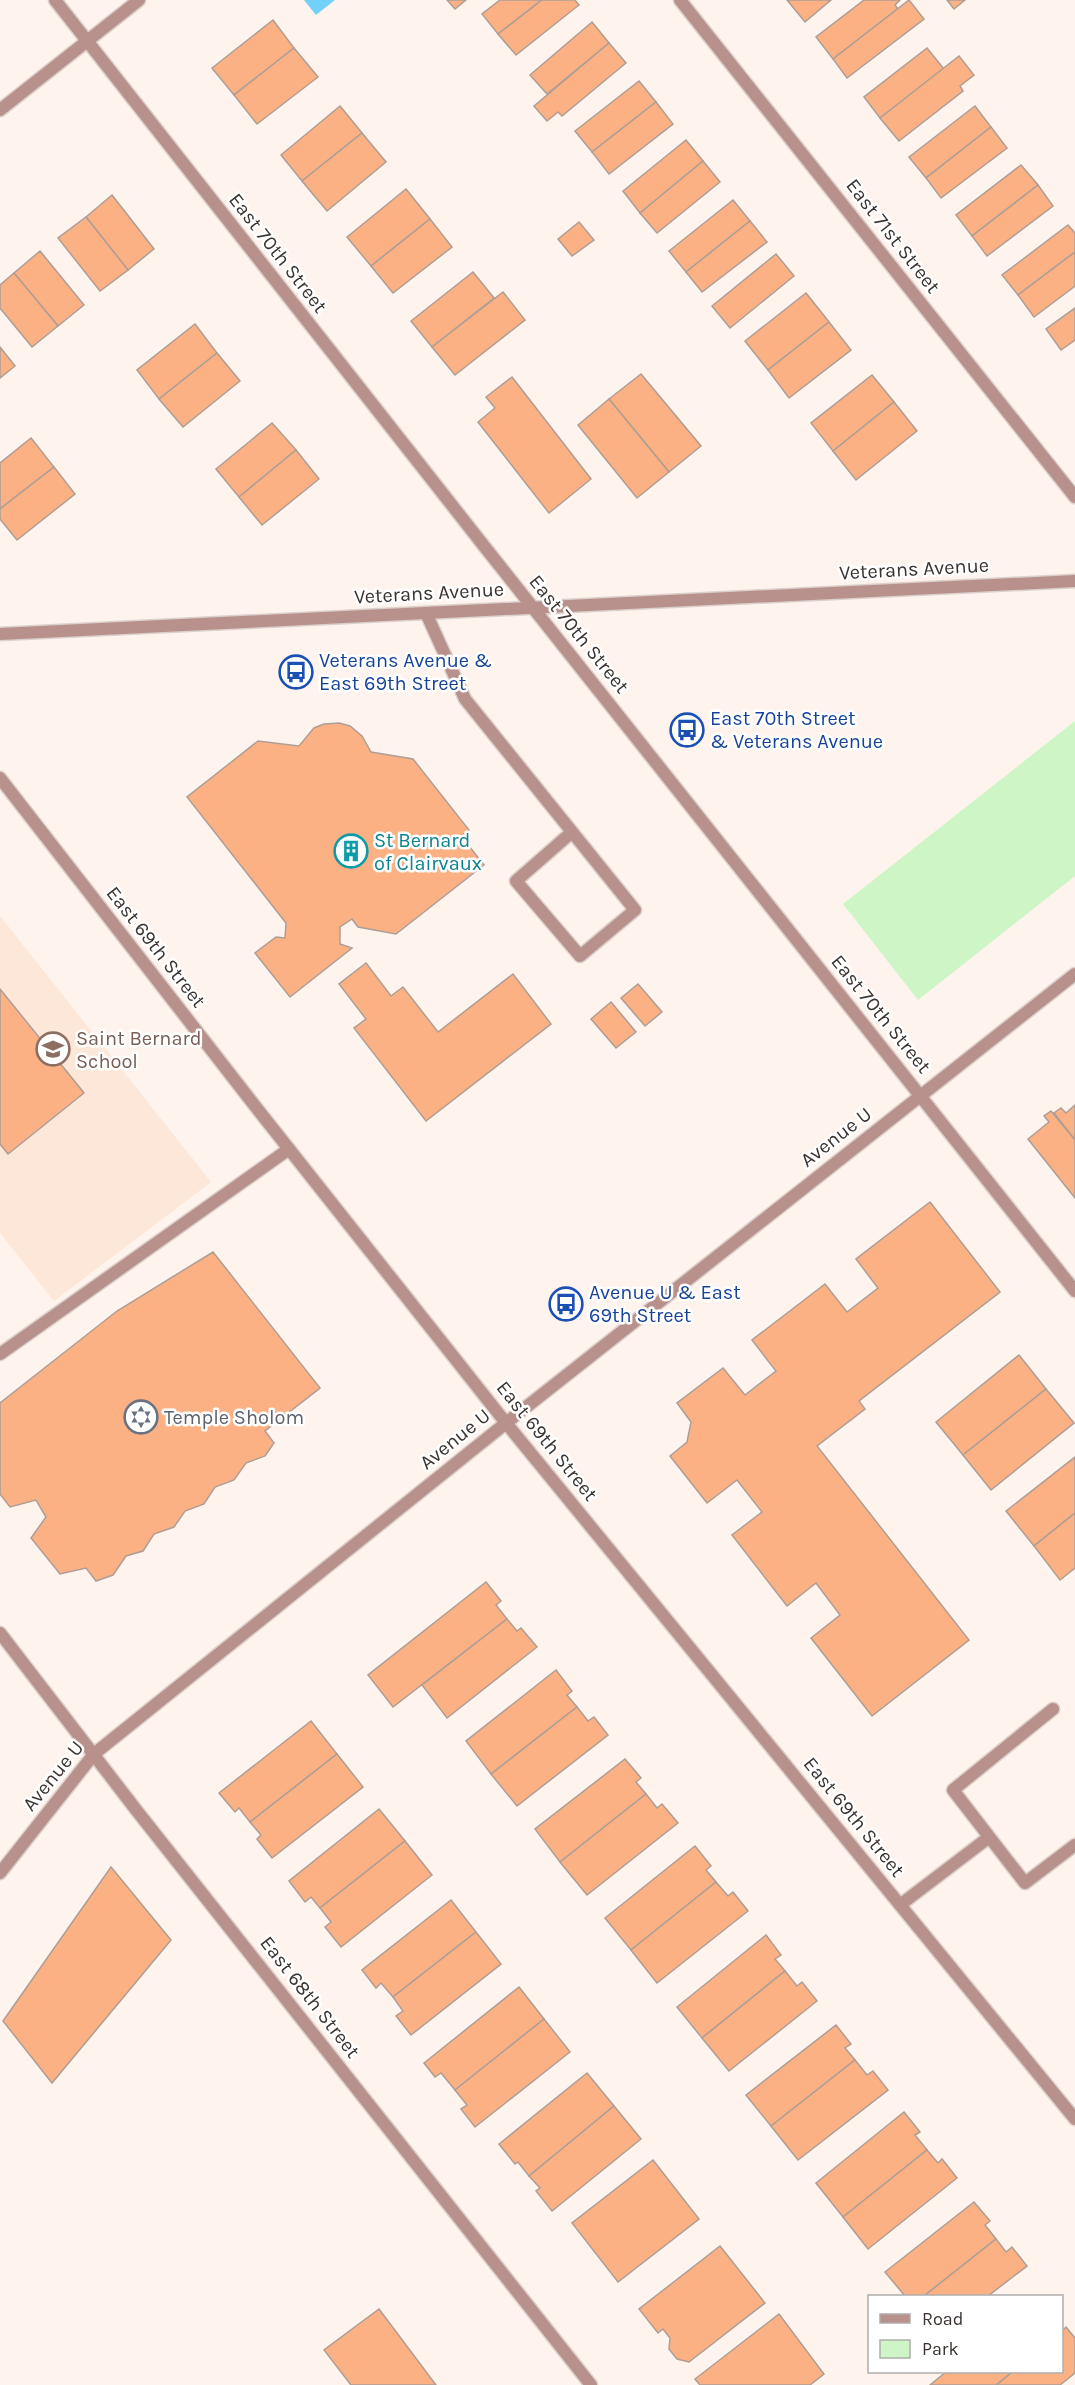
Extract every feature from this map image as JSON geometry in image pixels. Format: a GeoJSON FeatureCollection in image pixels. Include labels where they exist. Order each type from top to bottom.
{"type":"FeatureCollection","features":[{"type":"Feature","properties":{"kind":"street","name":"East 70th Street"},"geometry":{"type":"LineString","coordinates":[[55,0],[533,608],[1075,1291]]}},
{"type":"Feature","properties":{"kind":"street"},"geometry":{"type":"LineString","coordinates":[[0,110],[139,0]]}},
{"type":"Feature","properties":{"kind":"street","name":"East 71st Street"},"geometry":{"type":"LineString","coordinates":[[680,0],[1075,497]]}},
{"type":"Feature","properties":{"kind":"street","name":"Veterans Avenue"},"geometry":{"type":"LineString","coordinates":[[0,634],[1075,580]]}},
{"type":"Feature","properties":{"kind":"street"},"geometry":{"type":"LineString","coordinates":[[426,613],[465,699],[635,910],[579,956],[516,881],[572,832]]}},
{"type":"Feature","properties":{"kind":"street","name":"East 69th Street"},"geometry":{"type":"LineString","coordinates":[[0,778],[506,1423],[1075,2119]]}},
{"type":"Feature","properties":{"kind":"street","name":"Avenue U"},"geometry":{"type":"LineString","coordinates":[[0,1873],[94,1754],[506,1423],[1075,974]]}},
{"type":"Feature","properties":{"kind":"street"},"geometry":{"type":"LineString","coordinates":[[0,1354],[289,1149]]}},
{"type":"Feature","properties":{"kind":"street","name":"East 68th Street"},"geometry":{"type":"LineString","coordinates":[[0,1633],[591,2385]]}},
{"type":"Feature","properties":{"kind":"street"},"geometry":{"type":"LineString","coordinates":[[1053,1709],[953,1790],[1025,1883],[1075,1845]]}},
{"type":"Feature","properties":{"kind":"street"},"geometry":{"type":"LineString","coordinates":[[900,1905],[988,1838]]}},
{"type":"Feature","properties":{"kind":"shaded area","name":"Saint Bernard School"},"geometry":{"type":"Polygon","coordinates":[[[0,916],[211,1182],[54,1301],[0,1233],[0,916]]]}},
{"type":"Feature","properties":{"kind":"green space"},"geometry":{"type":"Polygon","coordinates":[[[1075,721],[1075,876],[918,1000],[843,904],[1075,721]]]}},
{"type":"Feature","properties":{"kind":"water"},"geometry":{"type":"Polygon","coordinates":[[[304,0],[335,0],[316,15],[304,0]]]}},
{"type":"Feature","properties":{"kind":"building"},"geometry":{"type":"Polygon","coordinates":[[[447,0],[466,0],[455,9],[447,0]]]}},
{"type":"Feature","properties":{"kind":"building"},"geometry":{"type":"Polygon","coordinates":[[[500,0],[542,0],[498,34],[482,14],[500,0]]]}},
{"type":"Feature","properties":{"kind":"building"},"geometry":{"type":"Polygon","coordinates":[[[542,0],[575,0],[579,5],[516,55],[498,34],[542,0]]]}},
{"type":"Feature","properties":{"kind":"building"},"geometry":{"type":"Polygon","coordinates":[[[787,0],[831,0],[805,22],[787,0]]]}},
{"type":"Feature","properties":{"kind":"building"},"geometry":{"type":"Polygon","coordinates":[[[864,0],[900,0],[895,5],[898,9],[833,59],[816,37],[864,0]]]}},
{"type":"Feature","properties":{"kind":"building"},"geometry":{"type":"Polygon","coordinates":[[[909,0],[924,19],[847,78],[833,59],[909,0]]]}},
{"type":"Feature","properties":{"kind":"building"},"geometry":{"type":"Polygon","coordinates":[[[947,0],[965,0],[954,9],[947,0]]]}},
{"type":"Feature","properties":{"kind":"building"},"geometry":{"type":"Polygon","coordinates":[[[273,20],[294,48],[234,95],[212,68],[273,20]]]}},
{"type":"Feature","properties":{"kind":"building"},"geometry":{"type":"Polygon","coordinates":[[[592,22],[609,43],[547,94],[530,75],[592,22]]]}},
{"type":"Feature","properties":{"kind":"building"},"geometry":{"type":"Polygon","coordinates":[[[609,43],[626,63],[562,116],[558,112],[547,121],[534,106],[609,43]]]}},
{"type":"Feature","properties":{"kind":"building"},"geometry":{"type":"Polygon","coordinates":[[[294,48],[318,77],[257,124],[234,95],[294,48]]]}},
{"type":"Feature","properties":{"kind":"building"},"geometry":{"type":"Polygon","coordinates":[[[927,48],[944,69],[880,118],[864,97],[927,48]]]}},
{"type":"Feature","properties":{"kind":"building"},"geometry":{"type":"Polygon","coordinates":[[[959,56],[974,75],[960,86],[963,91],[899,141],[880,118],[959,56]]]}},
{"type":"Feature","properties":{"kind":"building"},"geometry":{"type":"Polygon","coordinates":[[[639,81],[656,102],[592,152],[575,131],[639,81]]]}},
{"type":"Feature","properties":{"kind":"building"},"geometry":{"type":"Polygon","coordinates":[[[656,102],[673,124],[609,174],[592,152],[656,102]]]}},
{"type":"Feature","properties":{"kind":"building"},"geometry":{"type":"Polygon","coordinates":[[[340,106],[362,133],[302,181],[281,155],[340,106]]]}},
{"type":"Feature","properties":{"kind":"building"},"geometry":{"type":"Polygon","coordinates":[[[975,106],[991,127],[926,178],[909,157],[975,106]]]}},
{"type":"Feature","properties":{"kind":"building"},"geometry":{"type":"Polygon","coordinates":[[[991,127],[1007,148],[941,198],[926,178],[991,127]]]}},
{"type":"Feature","properties":{"kind":"building"},"geometry":{"type":"Polygon","coordinates":[[[362,133],[386,162],[327,211],[302,181],[362,133]]]}},
{"type":"Feature","properties":{"kind":"building"},"geometry":{"type":"Polygon","coordinates":[[[686,140],[703,161],[640,213],[623,191],[686,140]]]}},
{"type":"Feature","properties":{"kind":"building"},"geometry":{"type":"Polygon","coordinates":[[[703,161],[720,182],[657,233],[640,213],[703,161]]]}},
{"type":"Feature","properties":{"kind":"building"},"geometry":{"type":"Polygon","coordinates":[[[1021,165],[1038,185],[972,236],[956,215],[1021,165]]]}},
{"type":"Feature","properties":{"kind":"building"},"geometry":{"type":"Polygon","coordinates":[[[1038,185],[1053,206],[987,256],[972,236],[1038,185]]]}},
{"type":"Feature","properties":{"kind":"building"},"geometry":{"type":"Polygon","coordinates":[[[406,189],[430,219],[371,266],[347,237],[406,189]]]}},
{"type":"Feature","properties":{"kind":"building"},"geometry":{"type":"Polygon","coordinates":[[[112,195],[154,249],[128,270],[86,217],[112,195]]]}},
{"type":"Feature","properties":{"kind":"building"},"geometry":{"type":"Polygon","coordinates":[[[733,200],[750,221],[686,272],[669,251],[733,200]]]}},
{"type":"Feature","properties":{"kind":"building"},"geometry":{"type":"Polygon","coordinates":[[[86,217],[128,270],[100,291],[58,238],[86,217]]]}},
{"type":"Feature","properties":{"kind":"building"},"geometry":{"type":"Polygon","coordinates":[[[430,219],[452,247],[393,293],[371,266],[430,219]]]}},
{"type":"Feature","properties":{"kind":"building"},"geometry":{"type":"Polygon","coordinates":[[[750,221],[767,242],[702,292],[686,272],[750,221]]]}},
{"type":"Feature","properties":{"kind":"building"},"geometry":{"type":"Polygon","coordinates":[[[579,222],[594,240],[572,256],[558,239],[579,222]]]}},
{"type":"Feature","properties":{"kind":"building"},"geometry":{"type":"Polygon","coordinates":[[[1068,225],[1075,233],[1075,252],[1018,295],[1002,275],[1068,225]]]}},
{"type":"Feature","properties":{"kind":"building"},"geometry":{"type":"Polygon","coordinates":[[[40,251],[84,305],[58,326],[14,273],[40,251]]]}},
{"type":"Feature","properties":{"kind":"building"},"geometry":{"type":"Polygon","coordinates":[[[1075,252],[1075,286],[1034,317],[1018,295],[1075,252]]]}},
{"type":"Feature","properties":{"kind":"building"},"geometry":{"type":"Polygon","coordinates":[[[776,254],[794,276],[730,328],[712,306],[776,254]]]}},
{"type":"Feature","properties":{"kind":"building"},"geometry":{"type":"Polygon","coordinates":[[[473,272],[494,298],[432,347],[411,321],[473,272]]]}},
{"type":"Feature","properties":{"kind":"building"},"geometry":{"type":"Polygon","coordinates":[[[14,273],[58,326],[32,347],[0,308],[0,285],[14,273]]]}},
{"type":"Feature","properties":{"kind":"building"},"geometry":{"type":"Polygon","coordinates":[[[503,292],[525,320],[455,375],[432,347],[503,292]]]}},
{"type":"Feature","properties":{"kind":"building"},"geometry":{"type":"Polygon","coordinates":[[[806,293],[829,322],[768,370],[745,341],[806,293]]]}},
{"type":"Feature","properties":{"kind":"building"},"geometry":{"type":"Polygon","coordinates":[[[1075,308],[1075,340],[1061,350],[1046,329],[1075,308]]]}},
{"type":"Feature","properties":{"kind":"building"},"geometry":{"type":"Polygon","coordinates":[[[829,322],[851,350],[789,398],[768,370],[829,322]]]}},
{"type":"Feature","properties":{"kind":"building"},"geometry":{"type":"Polygon","coordinates":[[[195,324],[217,353],[159,399],[137,370],[195,324]]]}},
{"type":"Feature","properties":{"kind":"building"},"geometry":{"type":"Polygon","coordinates":[[[0,347],[15,366],[0,378],[0,347]]]}},
{"type":"Feature","properties":{"kind":"building"},"geometry":{"type":"Polygon","coordinates":[[[217,353],[240,381],[183,427],[159,399],[217,353]]]}},
{"type":"Feature","properties":{"kind":"building"},"geometry":{"type":"Polygon","coordinates":[[[641,374],[701,446],[669,472],[609,399],[641,374]]]}},
{"type":"Feature","properties":{"kind":"building"},"geometry":{"type":"Polygon","coordinates":[[[872,375],[894,402],[833,451],[811,423],[872,375]]]}},
{"type":"Feature","properties":{"kind":"building"},"geometry":{"type":"Polygon","coordinates":[[[512,377],[591,479],[549,513],[478,422],[495,408],[486,397],[512,377]]]}},
{"type":"Feature","properties":{"kind":"building"},"geometry":{"type":"Polygon","coordinates":[[[609,399],[669,472],[637,498],[578,425],[609,399]]]}},
{"type":"Feature","properties":{"kind":"building"},"geometry":{"type":"Polygon","coordinates":[[[894,402],[917,431],[856,480],[833,451],[894,402]]]}},
{"type":"Feature","properties":{"kind":"building"},"geometry":{"type":"Polygon","coordinates":[[[272,423],[296,450],[239,497],[216,469],[272,423]]]}},
{"type":"Feature","properties":{"kind":"building"},"geometry":{"type":"Polygon","coordinates":[[[31,438],[54,467],[0,509],[0,463],[31,438]]]}},
{"type":"Feature","properties":{"kind":"building"},"geometry":{"type":"Polygon","coordinates":[[[296,450],[319,479],[262,525],[239,497],[296,450]]]}},
{"type":"Feature","properties":{"kind":"building"},"geometry":{"type":"Polygon","coordinates":[[[54,467],[75,494],[17,540],[0,519],[0,509],[54,467]]]}},
{"type":"Feature","properties":{"kind":"building","name":"St Bernard of Clairvaux"},"geometry":{"type":"Polygon","coordinates":[[[339,723],[350,726],[362,736],[371,752],[413,759],[469,830],[461,836],[484,865],[396,934],[358,927],[352,919],[340,927],[340,944],[352,948],[290,997],[255,953],[276,937],[285,938],[286,923],[187,797],[258,741],[299,746],[314,728],[324,724],[339,723]]]}},
{"type":"Feature","properties":{"kind":"building"},"geometry":{"type":"Polygon","coordinates":[[[366,963],[391,996],[403,987],[438,1032],[513,974],[551,1024],[426,1121],[354,1028],[366,1019],[339,984],[366,963]]]}},
{"type":"Feature","properties":{"kind":"building"},"geometry":{"type":"Polygon","coordinates":[[[638,984],[662,1012],[645,1026],[621,998],[638,984]]]}},
{"type":"Feature","properties":{"kind":"building"},"geometry":{"type":"Polygon","coordinates":[[[0,989],[84,1093],[8,1154],[0,1144],[0,989]]]}},
{"type":"Feature","properties":{"kind":"building"},"geometry":{"type":"Polygon","coordinates":[[[611,1002],[636,1032],[616,1048],[591,1019],[611,1002]]]}},
{"type":"Feature","properties":{"kind":"building"},"geometry":{"type":"Polygon","coordinates":[[[1075,1105],[1075,1140],[1054,1113],[1061,1108],[1066,1113],[1075,1105]]]}},
{"type":"Feature","properties":{"kind":"building"},"geometry":{"type":"Polygon","coordinates":[[[1051,1111],[1075,1140],[1075,1198],[1028,1139],[1049,1122],[1044,1116],[1051,1111]]]}},
{"type":"Feature","properties":{"kind":"building"},"geometry":{"type":"Polygon","coordinates":[[[930,1202],[1000,1292],[859,1401],[865,1409],[817,1446],[969,1640],[872,1716],[811,1638],[840,1615],[816,1583],[787,1606],[732,1535],[762,1512],[737,1480],[707,1503],[670,1456],[687,1442],[691,1422],[677,1403],[723,1368],[745,1395],[776,1371],[752,1340],[825,1284],[847,1312],[878,1288],[856,1259],[930,1202]]]}},
{"type":"Feature","properties":{"kind":"building","name":"Temple Sholom"},"geometry":{"type":"Polygon","coordinates":[[[213,1252],[320,1388],[265,1431],[274,1443],[265,1456],[246,1463],[234,1480],[215,1487],[204,1504],[185,1511],[174,1527],[154,1534],[143,1551],[126,1556],[113,1575],[96,1581],[86,1568],[60,1574],[31,1538],[46,1517],[36,1500],[10,1507],[0,1494],[0,1403],[117,1311],[213,1252]]]}},
{"type":"Feature","properties":{"kind":"building"},"geometry":{"type":"Polygon","coordinates":[[[1019,1355],[1046,1389],[963,1455],[936,1422],[1019,1355]]]}},
{"type":"Feature","properties":{"kind":"building"},"geometry":{"type":"Polygon","coordinates":[[[1046,1389],[1074,1423],[991,1490],[963,1455],[1046,1389]]]}},
{"type":"Feature","properties":{"kind":"building"},"geometry":{"type":"Polygon","coordinates":[[[1075,1457],[1075,1513],[1034,1546],[1006,1511],[1075,1457]]]}},
{"type":"Feature","properties":{"kind":"building"},"geometry":{"type":"Polygon","coordinates":[[[1075,1513],[1075,1568],[1060,1580],[1034,1546],[1075,1513]]]}},
{"type":"Feature","properties":{"kind":"building"},"geometry":{"type":"Polygon","coordinates":[[[486,1582],[501,1601],[496,1605],[507,1619],[393,1707],[368,1675],[486,1582]]]}},
{"type":"Feature","properties":{"kind":"building"},"geometry":{"type":"Polygon","coordinates":[[[507,1619],[517,1631],[521,1628],[537,1647],[447,1718],[422,1685],[507,1619]]]}},
{"type":"Feature","properties":{"kind":"building"},"geometry":{"type":"Polygon","coordinates":[[[556,1670],[572,1691],[567,1695],[577,1707],[491,1774],[466,1741],[556,1670]]]}},
{"type":"Feature","properties":{"kind":"building"},"geometry":{"type":"Polygon","coordinates":[[[577,1707],[588,1721],[594,1717],[608,1735],[517,1806],[491,1774],[577,1707]]]}},
{"type":"Feature","properties":{"kind":"building"},"geometry":{"type":"Polygon","coordinates":[[[311,1721],[337,1754],[250,1822],[239,1808],[235,1812],[219,1793],[311,1721]]]}},
{"type":"Feature","properties":{"kind":"building"},"geometry":{"type":"Polygon","coordinates":[[[337,1754],[363,1787],[272,1858],[257,1839],[261,1835],[250,1822],[337,1754]]]}},
{"type":"Feature","properties":{"kind":"building"},"geometry":{"type":"Polygon","coordinates":[[[625,1759],[641,1778],[636,1782],[646,1794],[560,1862],[535,1829],[625,1759]]]}},
{"type":"Feature","properties":{"kind":"building"},"geometry":{"type":"Polygon","coordinates":[[[646,1794],[657,1808],[662,1804],[678,1823],[587,1895],[560,1862],[646,1794]]]}},
{"type":"Feature","properties":{"kind":"building"},"geometry":{"type":"Polygon","coordinates":[[[379,1809],[405,1841],[320,1908],[311,1897],[305,1902],[289,1881],[379,1809]]]}},
{"type":"Feature","properties":{"kind":"building"},"geometry":{"type":"Polygon","coordinates":[[[405,1841],[432,1875],[341,1947],[325,1927],[331,1922],[320,1908],[405,1841]]]}},
{"type":"Feature","properties":{"kind":"building"},"geometry":{"type":"Polygon","coordinates":[[[695,1846],[711,1866],[706,1870],[716,1882],[631,1950],[605,1918],[695,1846]]]}},
{"type":"Feature","properties":{"kind":"building"},"geometry":{"type":"Polygon","coordinates":[[[111,1867],[171,1940],[52,2083],[3,2021],[111,1867]]]}},
{"type":"Feature","properties":{"kind":"building"},"geometry":{"type":"Polygon","coordinates":[[[716,1882],[728,1896],[733,1892],[748,1911],[657,1983],[631,1950],[716,1882]]]}},
{"type":"Feature","properties":{"kind":"building"},"geometry":{"type":"Polygon","coordinates":[[[451,1900],[476,1932],[393,1997],[381,1983],[376,1988],[362,1970],[451,1900]]]}},
{"type":"Feature","properties":{"kind":"building"},"geometry":{"type":"Polygon","coordinates":[[[476,1932],[501,1964],[411,2035],[396,2016],[403,2011],[393,1997],[476,1932]]]}},
{"type":"Feature","properties":{"kind":"building"},"geometry":{"type":"Polygon","coordinates":[[[766,1935],[781,1955],[775,1959],[785,1971],[702,2038],[677,2007],[766,1935]]]}},
{"type":"Feature","properties":{"kind":"building"},"geometry":{"type":"Polygon","coordinates":[[[785,1971],[797,1986],[802,1982],[817,2001],[729,2071],[702,2038],[785,1971]]]}},
{"type":"Feature","properties":{"kind":"building"},"geometry":{"type":"Polygon","coordinates":[[[519,1987],[544,2019],[455,2090],[441,2073],[435,2077],[424,2063],[519,1987]]]}},
{"type":"Feature","properties":{"kind":"building"},"geometry":{"type":"Polygon","coordinates":[[[544,2019],[570,2052],[475,2127],[461,2109],[467,2105],[455,2090],[544,2019]]]}},
{"type":"Feature","properties":{"kind":"building"},"geometry":{"type":"Polygon","coordinates":[[[836,2025],[851,2044],[845,2048],[855,2060],[771,2126],[746,2095],[836,2025]]]}},
{"type":"Feature","properties":{"kind":"building"},"geometry":{"type":"Polygon","coordinates":[[[855,2060],[867,2075],[873,2071],[888,2090],[798,2160],[771,2126],[855,2060]]]}},
{"type":"Feature","properties":{"kind":"building"},"geometry":{"type":"Polygon","coordinates":[[[587,2073],[614,2106],[529,2176],[518,2162],[515,2164],[499,2144],[587,2073]]]}},
{"type":"Feature","properties":{"kind":"building"},"geometry":{"type":"Polygon","coordinates":[[[614,2106],[641,2139],[552,2211],[536,2191],[540,2188],[529,2176],[614,2106]]]}},
{"type":"Feature","properties":{"kind":"building"},"geometry":{"type":"Polygon","coordinates":[[[904,2112],[920,2132],[915,2135],[927,2150],[843,2217],[816,2183],[904,2112]]]}},
{"type":"Feature","properties":{"kind":"building"},"geometry":{"type":"Polygon","coordinates":[[[927,2150],[938,2163],[942,2159],[957,2178],[868,2249],[843,2217],[927,2150]]]}},
{"type":"Feature","properties":{"kind":"building"},"geometry":{"type":"Polygon","coordinates":[[[653,2160],[699,2219],[618,2282],[572,2223],[653,2160]]]}},
{"type":"Feature","properties":{"kind":"building"},"geometry":{"type":"Polygon","coordinates":[[[974,2202],[990,2221],[985,2225],[996,2239],[925,2295],[904,2295],[885,2272],[974,2202]]]}},
{"type":"Feature","properties":{"kind":"building"},"geometry":{"type":"Polygon","coordinates":[[[996,2239],[1006,2252],[1012,2247],[1027,2266],[989,2295],[925,2295],[996,2239]]]}},
{"type":"Feature","properties":{"kind":"building"},"geometry":{"type":"Polygon","coordinates":[[[720,2246],[765,2303],[689,2362],[677,2359],[669,2349],[670,2338],[663,2329],[658,2333],[639,2309],[720,2246]]]}},
{"type":"Feature","properties":{"kind":"building"},"geometry":{"type":"Polygon","coordinates":[[[379,2309],[436,2385],[351,2385],[324,2350],[379,2309]]]}},
{"type":"Feature","properties":{"kind":"building"},"geometry":{"type":"Polygon","coordinates":[[[779,2314],[824,2374],[810,2385],[700,2385],[695,2379],[779,2314]]]}},
{"type":"Feature","properties":{"kind":"building"},"geometry":{"type":"Polygon","coordinates":[[[1066,2327],[1075,2338],[1075,2373],[1060,2385],[996,2385],[1011,2373],[1063,2373],[1063,2330],[1066,2327]]]}},
{"type":"Feature","properties":{"kind":"building"},"geometry":{"type":"Polygon","coordinates":[[[945,2373],[1011,2373],[996,2385],[930,2385],[945,2373]]]}},
{"type":"Feature","properties":{"kind":"place","name":"Veterans Avenue & East 69th Street"},"geometry":{"type":"Point","coordinates":[296,672]}},
{"type":"Feature","properties":{"kind":"place","name":"East 70th Street & Veterans Avenue"},"geometry":{"type":"Point","coordinates":[687,730]}},
{"type":"Feature","properties":{"kind":"place","name":"St Bernard of Clairvaux"},"geometry":{"type":"Point","coordinates":[351,851]}},
{"type":"Feature","properties":{"kind":"place","name":"Saint Bernard School"},"geometry":{"type":"Point","coordinates":[53,1049]}},
{"type":"Feature","properties":{"kind":"place","name":"Avenue U & East 69th Street"},"geometry":{"type":"Point","coordinates":[566,1304]}},
{"type":"Feature","properties":{"kind":"place","name":"Temple Sholom"},"geometry":{"type":"Point","coordinates":[141,1417]}}]}
